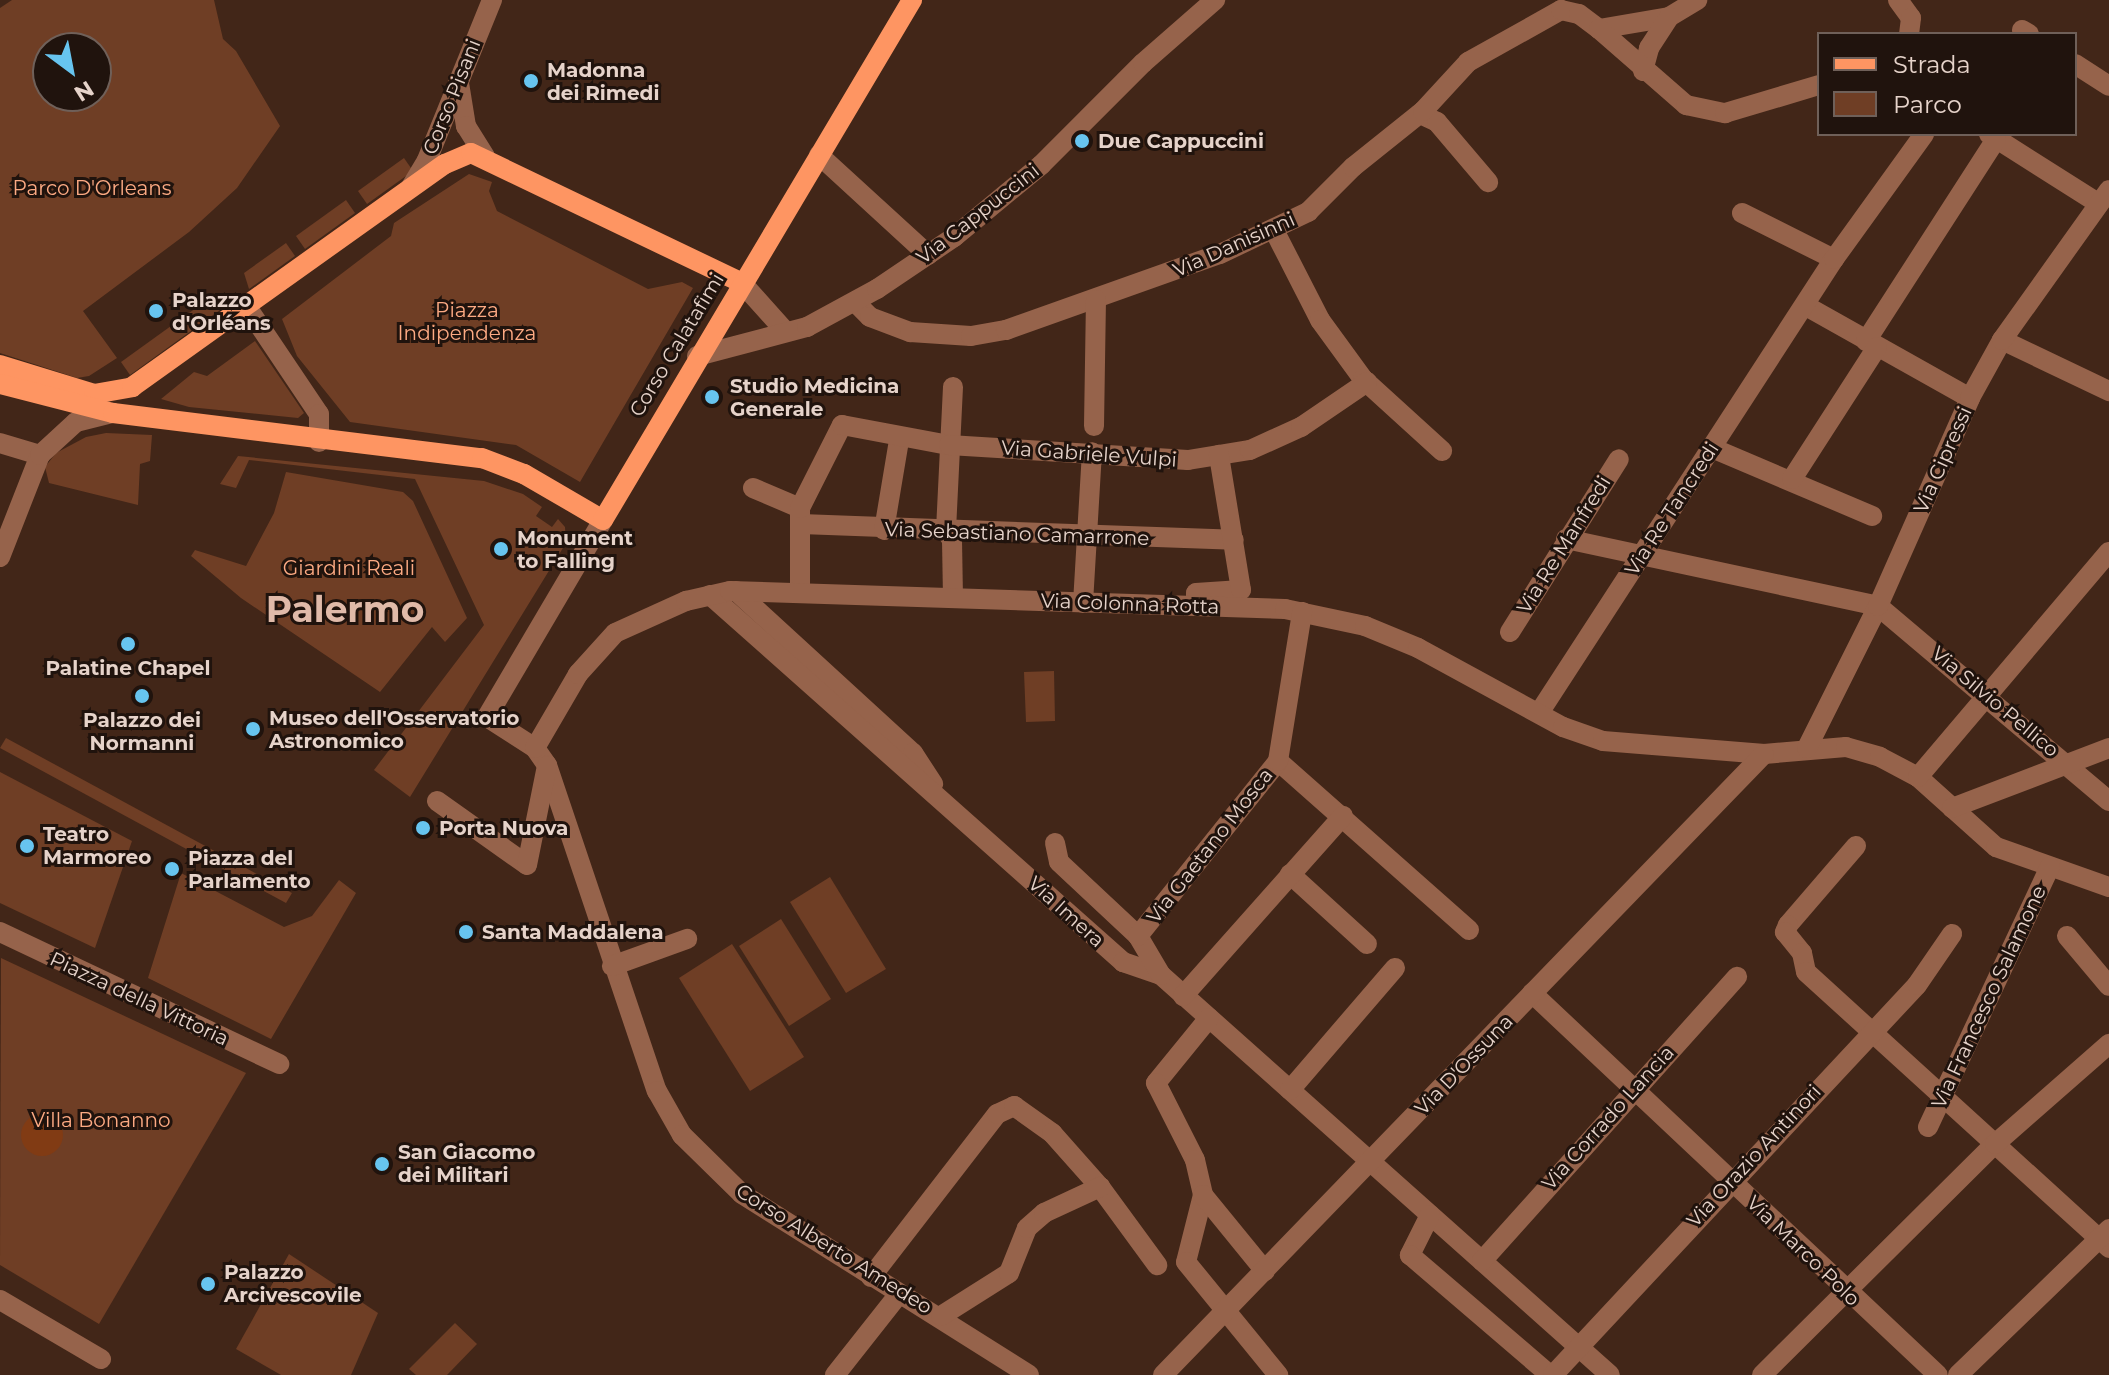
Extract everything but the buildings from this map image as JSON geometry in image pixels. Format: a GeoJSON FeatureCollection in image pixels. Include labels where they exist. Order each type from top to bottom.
{"type":"FeatureCollection","features":[{"type":"Feature","properties":{"kind":"main road","name":"Corso Calatafimi"},"geometry":{"type":"LineString","coordinates":[[603,520],[697,356],[912,0]]}},
{"type":"Feature","properties":{"kind":"main road"},"geometry":{"type":"LineString","coordinates":[[0,365],[70,388],[106,394],[146,379],[445,164],[471,153],[485,157],[742,283]]}},
{"type":"Feature","properties":{"kind":"main road"},"geometry":{"type":"LineString","coordinates":[[146,379],[136,402],[152,417]]}},
{"type":"Feature","properties":{"kind":"main road"},"geometry":{"type":"LineString","coordinates":[[0,384],[113,413],[319,442],[482,458],[524,474],[603,520]]}},
{"type":"Feature","properties":{"kind":"street","name":"Corso Pisani"},"geometry":{"type":"LineString","coordinates":[[407,191],[427,160],[492,0]]}},
{"type":"Feature","properties":{"kind":"street","name":"Via Cappuccini"},"geometry":{"type":"LineString","coordinates":[[697,356],[807,327],[855,302],[928,255],[1041,165],[1143,63],[1215,0]]}},
{"type":"Feature","properties":{"kind":"street"},"geometry":{"type":"LineString","coordinates":[[1599,29],[1669,17],[1697,0]]}},
{"type":"Feature","properties":{"kind":"street"},"geometry":{"type":"LineString","coordinates":[[1898,0],[1911,18],[1909,32]]}},
{"type":"Feature","properties":{"kind":"street","name":"Via Danisinni"},"geometry":{"type":"LineString","coordinates":[[855,302],[870,317],[910,332],[971,336],[1006,330],[1096,300],[1274,230],[1308,212],[1353,167],[1420,114],[1468,62],[1525,25],[1561,10],[1579,14],[1599,29],[1643,71],[1686,105],[1725,113],[1817,86]]}},
{"type":"Feature","properties":{"kind":"street"},"geometry":{"type":"LineString","coordinates":[[1643,71],[1649,48],[1669,17]]}},
{"type":"Feature","properties":{"kind":"street"},"geometry":{"type":"LineString","coordinates":[[2077,65],[2109,86]]}},
{"type":"Feature","properties":{"kind":"street"},"geometry":{"type":"LineString","coordinates":[[459,79],[466,126],[485,157]]}},
{"type":"Feature","properties":{"kind":"street"},"geometry":{"type":"LineString","coordinates":[[1420,114],[1437,122],[1488,182]]}},
{"type":"Feature","properties":{"kind":"street","name":"Via Re Tancredi"},"geometry":{"type":"LineString","coordinates":[[1539,713],[1834,259],[1923,136]]}},
{"type":"Feature","properties":{"kind":"street"},"geometry":{"type":"LineString","coordinates":[[1792,479],[1993,136],[2102,196]]}},
{"type":"Feature","properties":{"kind":"street"},"geometry":{"type":"LineString","coordinates":[[819,155],[928,255]]}},
{"type":"Feature","properties":{"kind":"street","name":"Via Cipressi"},"geometry":{"type":"LineString","coordinates":[[1807,748],[1878,606],[1970,398],[2002,340],[2102,196]]}},
{"type":"Feature","properties":{"kind":"street"},"geometry":{"type":"LineString","coordinates":[[1742,213],[1834,259]]}},
{"type":"Feature","properties":{"kind":"street"},"geometry":{"type":"LineString","coordinates":[[1274,230],[1320,320],[1367,382],[1442,451]]}},
{"type":"Feature","properties":{"kind":"street"},"geometry":{"type":"LineString","coordinates":[[742,283],[785,331]]}},
{"type":"Feature","properties":{"kind":"street"},"geometry":{"type":"LineString","coordinates":[[1094,426],[1096,300]]}},
{"type":"Feature","properties":{"kind":"street"},"geometry":{"type":"LineString","coordinates":[[1806,306],[1970,398]]}},
{"type":"Feature","properties":{"kind":"street"},"geometry":{"type":"LineString","coordinates":[[247,307],[319,414],[319,442]]}},
{"type":"Feature","properties":{"kind":"street"},"geometry":{"type":"LineString","coordinates":[[2002,340],[2109,391]]}},
{"type":"Feature","properties":{"kind":"street","name":"Via Gabriele Vulpi"},"geometry":{"type":"LineString","coordinates":[[801,516],[842,425],[899,440],[1188,460],[1250,450],[1301,427],[1367,382]]}},
{"type":"Feature","properties":{"kind":"street"},"geometry":{"type":"LineString","coordinates":[[953,387],[946,531],[952,540],[953,598]]}},
{"type":"Feature","properties":{"kind":"street"},"geometry":{"type":"LineString","coordinates":[[0,557],[19,498],[40,455],[76,422],[113,413]]}},
{"type":"Feature","properties":{"kind":"street"},"geometry":{"type":"LineString","coordinates":[[884,530],[899,440]]}},
{"type":"Feature","properties":{"kind":"street"},"geometry":{"type":"LineString","coordinates":[[0,443],[40,455]]}},
{"type":"Feature","properties":{"kind":"street"},"geometry":{"type":"LineString","coordinates":[[1712,448],[1792,479],[1872,516]]}},
{"type":"Feature","properties":{"kind":"street"},"geometry":{"type":"LineString","coordinates":[[1083,603],[1092,452]]}},
{"type":"Feature","properties":{"kind":"street"},"geometry":{"type":"LineString","coordinates":[[1196,606],[1196,593],[1241,590],[1219,455]]}},
{"type":"Feature","properties":{"kind":"street","name":"Via Re Manfredi"},"geometry":{"type":"LineString","coordinates":[[1510,632],[1619,459]]}},
{"type":"Feature","properties":{"kind":"street","name":"Via Sebastiano Camarrone"},"geometry":{"type":"LineString","coordinates":[[753,488],[801,516],[884,530],[1234,540]]}},
{"type":"Feature","properties":{"kind":"street"},"geometry":{"type":"LineString","coordinates":[[800,592],[801,516]]}},
{"type":"Feature","properties":{"kind":"street","name":"Corso Calatafimi"},"geometry":{"type":"LineString","coordinates":[[487,717],[603,520]]}},
{"type":"Feature","properties":{"kind":"street"},"geometry":{"type":"LineString","coordinates":[[1566,539],[1878,606]]}},
{"type":"Feature","properties":{"kind":"street"},"geometry":{"type":"LineString","coordinates":[[1918,777],[2109,552]]}},
{"type":"Feature","properties":{"kind":"street"},"geometry":{"type":"LineString","coordinates":[[736,591],[913,753],[948,807]]}},
{"type":"Feature","properties":{"kind":"street","name":"Via Colonna Rotta"},"geometry":{"type":"LineString","coordinates":[[535,748],[578,674],[615,633],[665,609],[710,595],[736,591],[800,592],[1302,612],[1365,626],[1408,644],[1563,727],[1634,746],[1764,754],[1846,747],[1918,777],[1996,847],[2109,887]]}},
{"type":"Feature","properties":{"kind":"street","name":"Via Imera"},"geometry":{"type":"LineString","coordinates":[[710,595],[1123,962],[1161,975],[1610,1375]]}},
{"type":"Feature","properties":{"kind":"street","name":"Via Silvio Pellico"},"geometry":{"type":"LineString","coordinates":[[1878,606],[2109,801]]}},
{"type":"Feature","properties":{"kind":"street","name":"Via Gaetano Mosca"},"geometry":{"type":"LineString","coordinates":[[1138,936],[1278,761],[1302,612]]}},
{"type":"Feature","properties":{"kind":"street","name":"Corso Alberto Amedeo"},"geometry":{"type":"LineString","coordinates":[[487,717],[535,748],[547,765],[612,966],[657,1091],[691,1146],[742,1194],[871,1277],[941,1316],[1029,1375]]}},
{"type":"Feature","properties":{"kind":"street"},"geometry":{"type":"LineString","coordinates":[[1952,808],[2109,748]]}},
{"type":"Feature","properties":{"kind":"street","name":"Via D'Ossuna"},"geometry":{"type":"LineString","coordinates":[[1163,1375],[1764,754]]}},
{"type":"Feature","properties":{"kind":"street"},"geometry":{"type":"LineString","coordinates":[[1278,761],[1469,930]]}},
{"type":"Feature","properties":{"kind":"street"},"geometry":{"type":"LineString","coordinates":[[437,801],[527,865],[547,765]]}},
{"type":"Feature","properties":{"kind":"street"},"geometry":{"type":"LineString","coordinates":[[1183,996],[1343,816]]}},
{"type":"Feature","properties":{"kind":"street"},"geometry":{"type":"LineString","coordinates":[[1055,843],[1059,862],[1138,936],[1161,975]]}},
{"type":"Feature","properties":{"kind":"street"},"geometry":{"type":"LineString","coordinates":[[1856,846],[1785,932],[1802,953],[1806,972],[1943,1100],[2106,1239],[1958,1375]]}},
{"type":"Feature","properties":{"kind":"street","name":"Via Francesco Salamone"},"geometry":{"type":"LineString","coordinates":[[1928,1127],[2050,867]]}},
{"type":"Feature","properties":{"kind":"street"},"geometry":{"type":"LineString","coordinates":[[1290,874],[1367,944]]}},
{"type":"Feature","properties":{"kind":"street","name":"Piazza della Vittoria"},"geometry":{"type":"LineString","coordinates":[[0,932],[279,1064]]}},
{"type":"Feature","properties":{"kind":"street","name":"Via Orazio Antinori"},"geometry":{"type":"LineString","coordinates":[[1551,1375],[1917,985],[1952,934]]}},
{"type":"Feature","properties":{"kind":"street"},"geometry":{"type":"LineString","coordinates":[[2067,936],[2109,986]]}},
{"type":"Feature","properties":{"kind":"street"},"geometry":{"type":"LineString","coordinates":[[612,966],[687,939]]}},
{"type":"Feature","properties":{"kind":"street"},"geometry":{"type":"LineString","coordinates":[[1290,1090],[1395,968]]}},
{"type":"Feature","properties":{"kind":"street","name":"Via Corrado Lancia"},"geometry":{"type":"LineString","coordinates":[[1482,1261],[1737,977]]}},
{"type":"Feature","properties":{"kind":"street","name":"Via Marco Polo"},"geometry":{"type":"LineString","coordinates":[[1532,993],[1929,1372]]}},
{"type":"Feature","properties":{"kind":"street"},"geometry":{"type":"LineString","coordinates":[[1209,1018],[1156,1083],[1195,1160],[1203,1195],[1265,1271]]}},
{"type":"Feature","properties":{"kind":"street"},"geometry":{"type":"LineString","coordinates":[[1762,1375],[1995,1144],[2109,1044]]}},
{"type":"Feature","properties":{"kind":"street"},"geometry":{"type":"LineString","coordinates":[[871,1277],[997,1114],[1014,1106],[1052,1133],[1100,1187],[1157,1265]]}},
{"type":"Feature","properties":{"kind":"street"},"geometry":{"type":"LineString","coordinates":[[941,1316],[1009,1273],[1027,1228],[1044,1213],[1100,1187]]}},
{"type":"Feature","properties":{"kind":"street"},"geometry":{"type":"LineString","coordinates":[[1203,1195],[1186,1262],[1278,1375]]}},
{"type":"Feature","properties":{"kind":"street"},"geometry":{"type":"LineString","coordinates":[[1430,1215],[1410,1255],[1551,1375]]}},
{"type":"Feature","properties":{"kind":"street"},"geometry":{"type":"LineString","coordinates":[[835,1375],[899,1294]]}},
{"type":"Feature","properties":{"kind":"street"},"geometry":{"type":"LineString","coordinates":[[0,1300],[101,1359]]}},
{"type":"Feature","properties":{"kind":"green space","name":"Parco D'Orleans"},"geometry":{"type":"Polygon","coordinates":[[[12,0],[214,0],[223,39],[236,51],[280,126],[237,188],[189,232],[83,311],[117,358],[89,376],[77,378],[0,353],[0,8],[12,0]]]}},
{"type":"Feature","properties":{"kind":"green space"},"geometry":{"type":"Polygon","coordinates":[[[404,158],[413,171],[367,204],[358,191],[404,158]]]}},
{"type":"Feature","properties":{"kind":"green space","name":"Piazza Indipendenza"},"geometry":{"type":"Polygon","coordinates":[[[469,174],[492,182],[489,191],[497,211],[648,289],[682,282],[693,288],[580,482],[516,445],[350,422],[297,356],[282,319],[391,236],[394,223],[469,174]]]}},
{"type":"Feature","properties":{"kind":"green space"},"geometry":{"type":"Polygon","coordinates":[[[346,200],[355,213],[305,249],[296,236],[346,200]]]}},
{"type":"Feature","properties":{"kind":"green space"},"geometry":{"type":"Polygon","coordinates":[[[286,243],[295,256],[249,289],[244,273],[286,243]]]}},
{"type":"Feature","properties":{"kind":"green space"},"geometry":{"type":"Polygon","coordinates":[[[214,295],[227,305],[130,375],[121,362],[214,295]]]}},
{"type":"Feature","properties":{"kind":"green space"},"geometry":{"type":"Polygon","coordinates":[[[255,341],[304,413],[298,418],[189,407],[161,399],[194,372],[207,376],[255,341]]]}},
{"type":"Feature","properties":{"kind":"green space"},"geometry":{"type":"Polygon","coordinates":[[[106,433],[152,435],[150,461],[140,464],[138,505],[49,483],[45,467],[56,453],[86,437],[106,433]]]}},
{"type":"Feature","properties":{"kind":"green space"},"geometry":{"type":"Polygon","coordinates":[[[238,456],[484,481],[523,494],[542,507],[536,516],[552,527],[558,519],[565,527],[566,543],[410,797],[374,770],[484,625],[415,479],[249,460],[236,488],[220,484],[238,456]]]}},
{"type":"Feature","properties":{"kind":"green space","name":"Giardini Reali"},"geometry":{"type":"Polygon","coordinates":[[[286,472],[403,492],[413,501],[467,618],[445,642],[432,627],[380,692],[241,598],[191,556],[195,550],[246,566],[274,513],[286,472]]]}},
{"type":"Feature","properties":{"kind":"green space"},"geometry":{"type":"Polygon","coordinates":[[[1054,671],[1055,721],[1026,722],[1024,672],[1054,671]]]}},
{"type":"Feature","properties":{"kind":"green space"},"geometry":{"type":"Polygon","coordinates":[[[6,738],[292,893],[286,903],[0,748],[6,738]]]}},
{"type":"Feature","properties":{"kind":"green space"},"geometry":{"type":"Polygon","coordinates":[[[0,772],[132,841],[95,948],[0,903],[0,772]]]}},
{"type":"Feature","properties":{"kind":"green space"},"geometry":{"type":"Polygon","coordinates":[[[181,873],[284,927],[312,916],[339,880],[356,893],[271,1039],[148,978],[181,873]]]}},
{"type":"Feature","properties":{"kind":"green space"},"geometry":{"type":"Polygon","coordinates":[[[830,877],[886,969],[846,993],[790,902],[830,877]]]}},
{"type":"Feature","properties":{"kind":"green space"},"geometry":{"type":"Polygon","coordinates":[[[781,919],[831,999],[789,1026],[739,946],[781,919]]]}},
{"type":"Feature","properties":{"kind":"green space"},"geometry":{"type":"Polygon","coordinates":[[[732,944],[804,1057],[750,1091],[679,978],[732,944]]]}},
{"type":"Feature","properties":{"kind":"green space","name":"Villa Bonanno"},"geometry":{"type":"Polygon","coordinates":[[[1,958],[246,1073],[99,1324],[0,1265],[1,958]]]}},
{"type":"Feature","properties":{"kind":"green space"},"geometry":{"type":"Polygon","coordinates":[[[289,1254],[378,1313],[351,1375],[281,1375],[236,1349],[289,1254]]]}},
{"type":"Feature","properties":{"kind":"green space"},"geometry":{"type":"Polygon","coordinates":[[[455,1323],[477,1344],[447,1375],[416,1375],[409,1369],[455,1323]]]}},
{"type":"Feature","properties":{"kind":"shaded area"},"geometry":{"type":"Polygon","coordinates":[[[42,1114],[57,1120],[63,1135],[57,1150],[42,1156],[27,1150],[21,1135],[27,1120],[42,1114]]]}},
{"type":"Feature","properties":{"kind":"place","name":"Madonna dei Rimedi"},"geometry":{"type":"Point","coordinates":[531,81]}},
{"type":"Feature","properties":{"kind":"place","name":"Due Cappuccini"},"geometry":{"type":"Point","coordinates":[1082,141]}},
{"type":"Feature","properties":{"kind":"place","name":"Palazzo d'Orléans"},"geometry":{"type":"Point","coordinates":[156,311]}},
{"type":"Feature","properties":{"kind":"place","name":"Studio Medicina Generale"},"geometry":{"type":"Point","coordinates":[712,397]}},
{"type":"Feature","properties":{"kind":"place","name":"Monument to Falling"},"geometry":{"type":"Point","coordinates":[501,549]}},
{"type":"Feature","properties":{"kind":"place","name":"Palatine Chapel"},"geometry":{"type":"Point","coordinates":[128,644]}},
{"type":"Feature","properties":{"kind":"place","name":"Palazzo dei Normanni"},"geometry":{"type":"Point","coordinates":[142,696]}},
{"type":"Feature","properties":{"kind":"place","name":"Museo dell'Osservatorio Astronomico"},"geometry":{"type":"Point","coordinates":[253,729]}},
{"type":"Feature","properties":{"kind":"place","name":"Porta Nuova"},"geometry":{"type":"Point","coordinates":[423,828]}},
{"type":"Feature","properties":{"kind":"place","name":"Teatro Marmoreo"},"geometry":{"type":"Point","coordinates":[27,846]}},
{"type":"Feature","properties":{"kind":"place","name":"Piazza del Parlamento"},"geometry":{"type":"Point","coordinates":[172,869]}},
{"type":"Feature","properties":{"kind":"place","name":"Santa Maddalena"},"geometry":{"type":"Point","coordinates":[466,932]}},
{"type":"Feature","properties":{"kind":"place","name":"San Giacomo dei Militari"},"geometry":{"type":"Point","coordinates":[382,1164]}},
{"type":"Feature","properties":{"kind":"place","name":"Palazzo Arcivescovile"},"geometry":{"type":"Point","coordinates":[208,1284]}},
{"type":"Feature","properties":{"kind":"district","name":"Palermo"},"geometry":{"type":"Point","coordinates":[345,610]}}]}
